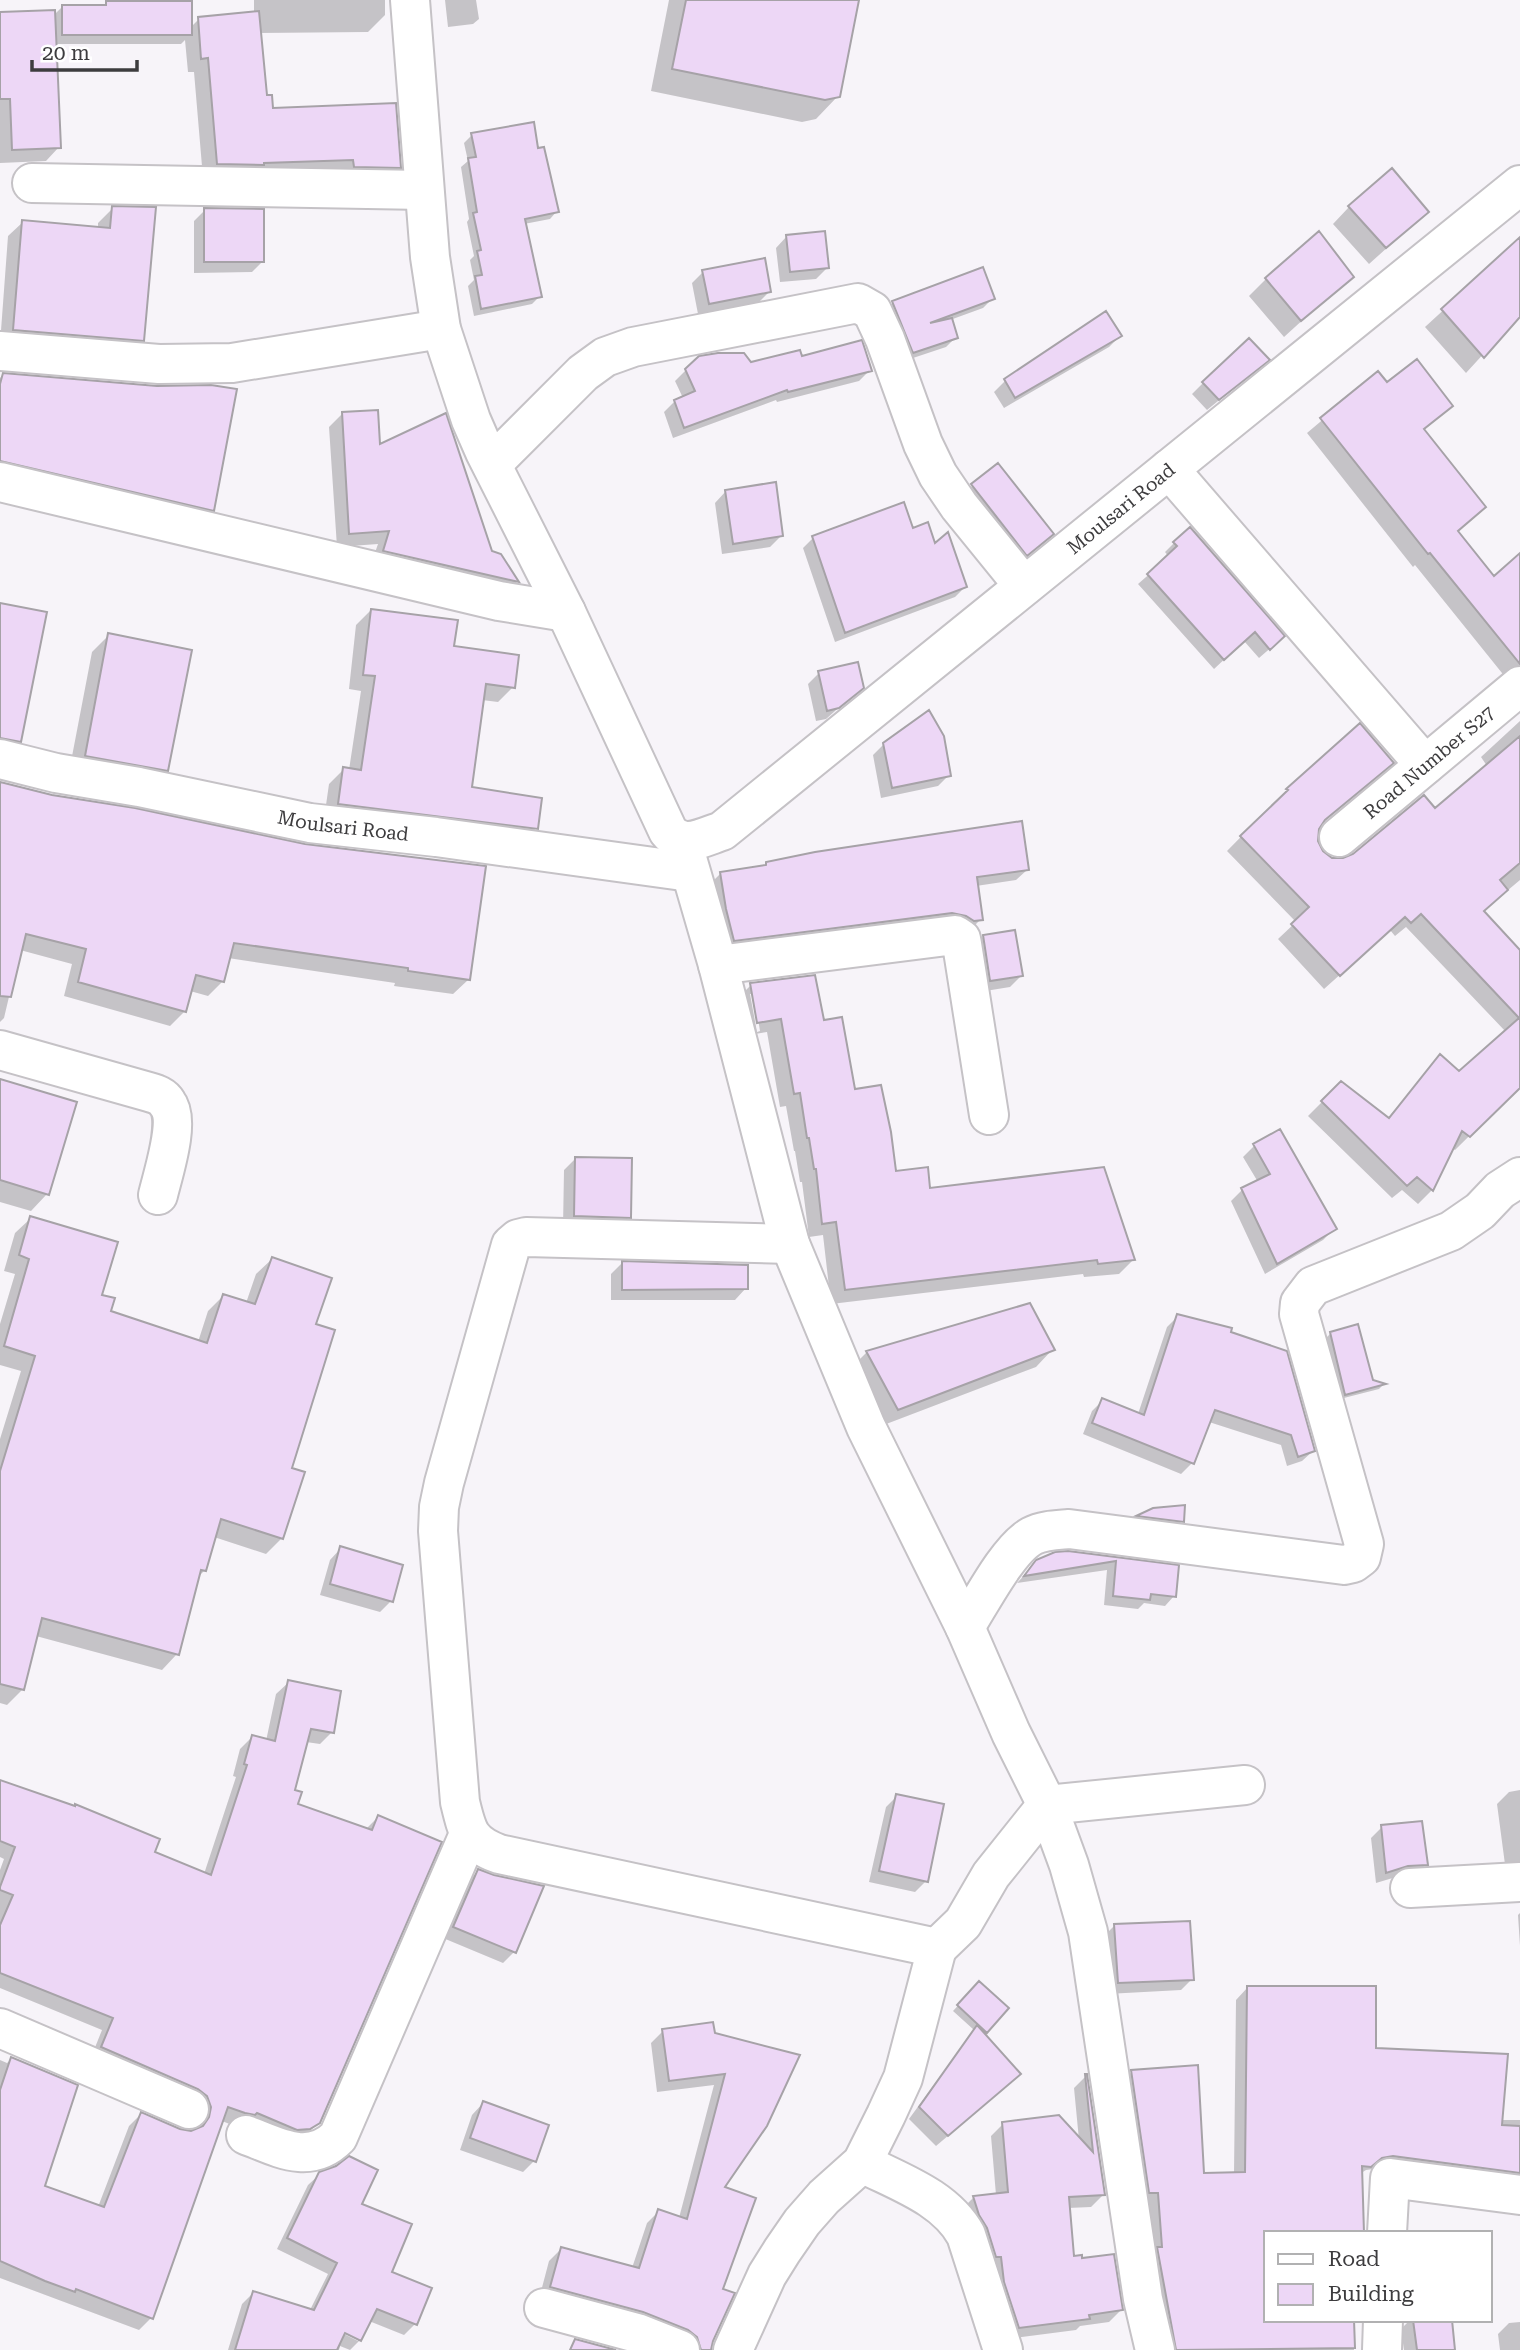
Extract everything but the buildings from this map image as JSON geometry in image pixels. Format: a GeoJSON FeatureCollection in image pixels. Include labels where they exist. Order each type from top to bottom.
{"type":"FeatureCollection","features":[{"type":"Feature","properties":{"kind":"street"},"geometry":{"type":"LineString","coordinates":[[410,0],[431,269],[441,329],[471,419],[566,612],[668,831],[686,856],[718,965],[790,1244],[866,1427],[965,1627],[1011,1732],[1047,1805],[1069,1865],[1088,1932],[1143,2299],[1155,2350]]}},
{"type":"Feature","properties":{"kind":"street"},"geometry":{"type":"LineString","coordinates":[[32,183],[424,190]]}},
{"type":"Feature","properties":{"kind":"street","name":"Moulsari Road"},"geometry":{"type":"LineString","coordinates":[[0,759],[55,773],[310,823],[436,837],[686,856],[690,842],[722,831],[1520,185]]}},
{"type":"Feature","properties":{"kind":"street"},"geometry":{"type":"LineString","coordinates":[[492,464],[583,373],[606,358],[633,347],[858,303],[872,311],[885,339],[923,444],[938,475],[959,506],[1024,586]]}},
{"type":"Feature","properties":{"kind":"street"},"geometry":{"type":"LineString","coordinates":[[0,351],[159,364],[232,363],[441,329]]}},
{"type":"Feature","properties":{"kind":"street"},"geometry":{"type":"LineString","coordinates":[[1169,469],[1425,765]]}},
{"type":"Feature","properties":{"kind":"street"},"geometry":{"type":"LineString","coordinates":[[0,482],[499,601],[566,612]]}},
{"type":"Feature","properties":{"kind":"street","name":"Road Number S27"},"geometry":{"type":"LineString","coordinates":[[1339,837],[1520,686]]}},
{"type":"Feature","properties":{"kind":"street"},"geometry":{"type":"LineString","coordinates":[[718,965],[955,935],[962,944],[989,1115]]}},
{"type":"Feature","properties":{"kind":"street"},"geometry":{"type":"LineString","coordinates":[[0,1050],[149,1092],[167,1102],[173,1123],[158,1195]]}},
{"type":"Feature","properties":{"kind":"street"},"geometry":{"type":"LineString","coordinates":[[965,1627],[1018,1546],[1034,1535],[1050,1531],[1069,1529],[1343,1565],[1353,1563],[1361,1557],[1364,1544],[1299,1314],[1300,1303],[1313,1286],[1451,1231],[1480,1211],[1500,1190],[1520,1177]]}},
{"type":"Feature","properties":{"kind":"street"},"geometry":{"type":"LineString","coordinates":[[790,1244],[526,1237],[511,1245],[443,1483],[438,1531],[460,1802],[469,1834],[478,1844],[499,1854],[937,1948]]}},
{"type":"Feature","properties":{"kind":"street"},"geometry":{"type":"LineString","coordinates":[[733,2350],[767,2275],[796,2231],[824,2197],[862,2163],[903,2078],[937,1948],[963,1923],[991,1875],[1047,1805],[1245,1785]]}},
{"type":"Feature","properties":{"kind":"street"},"geometry":{"type":"LineString","coordinates":[[246,2135],[300,2153],[321,2151],[338,2137],[469,1834]]}},
{"type":"Feature","properties":{"kind":"street"},"geometry":{"type":"LineString","coordinates":[[1410,1888],[1520,1882]]}},
{"type":"Feature","properties":{"kind":"street"},"geometry":{"type":"LineString","coordinates":[[0,2028],[189,2109]]}},
{"type":"Feature","properties":{"kind":"street"},"geometry":{"type":"LineString","coordinates":[[862,2163],[937,2202],[959,2223],[966,2235],[1003,2350]]}},
{"type":"Feature","properties":{"kind":"street"},"geometry":{"type":"LineString","coordinates":[[1387,2231],[1390,2178],[1520,2195]]}},
{"type":"Feature","properties":{"kind":"street"},"geometry":{"type":"LineString","coordinates":[[544,2308],[637,2333],[680,2350]]}},
{"type":"Feature","properties":{"kind":"street"},"geometry":{"type":"LineString","coordinates":[[1382,2350],[1383,2322]]}}]}
